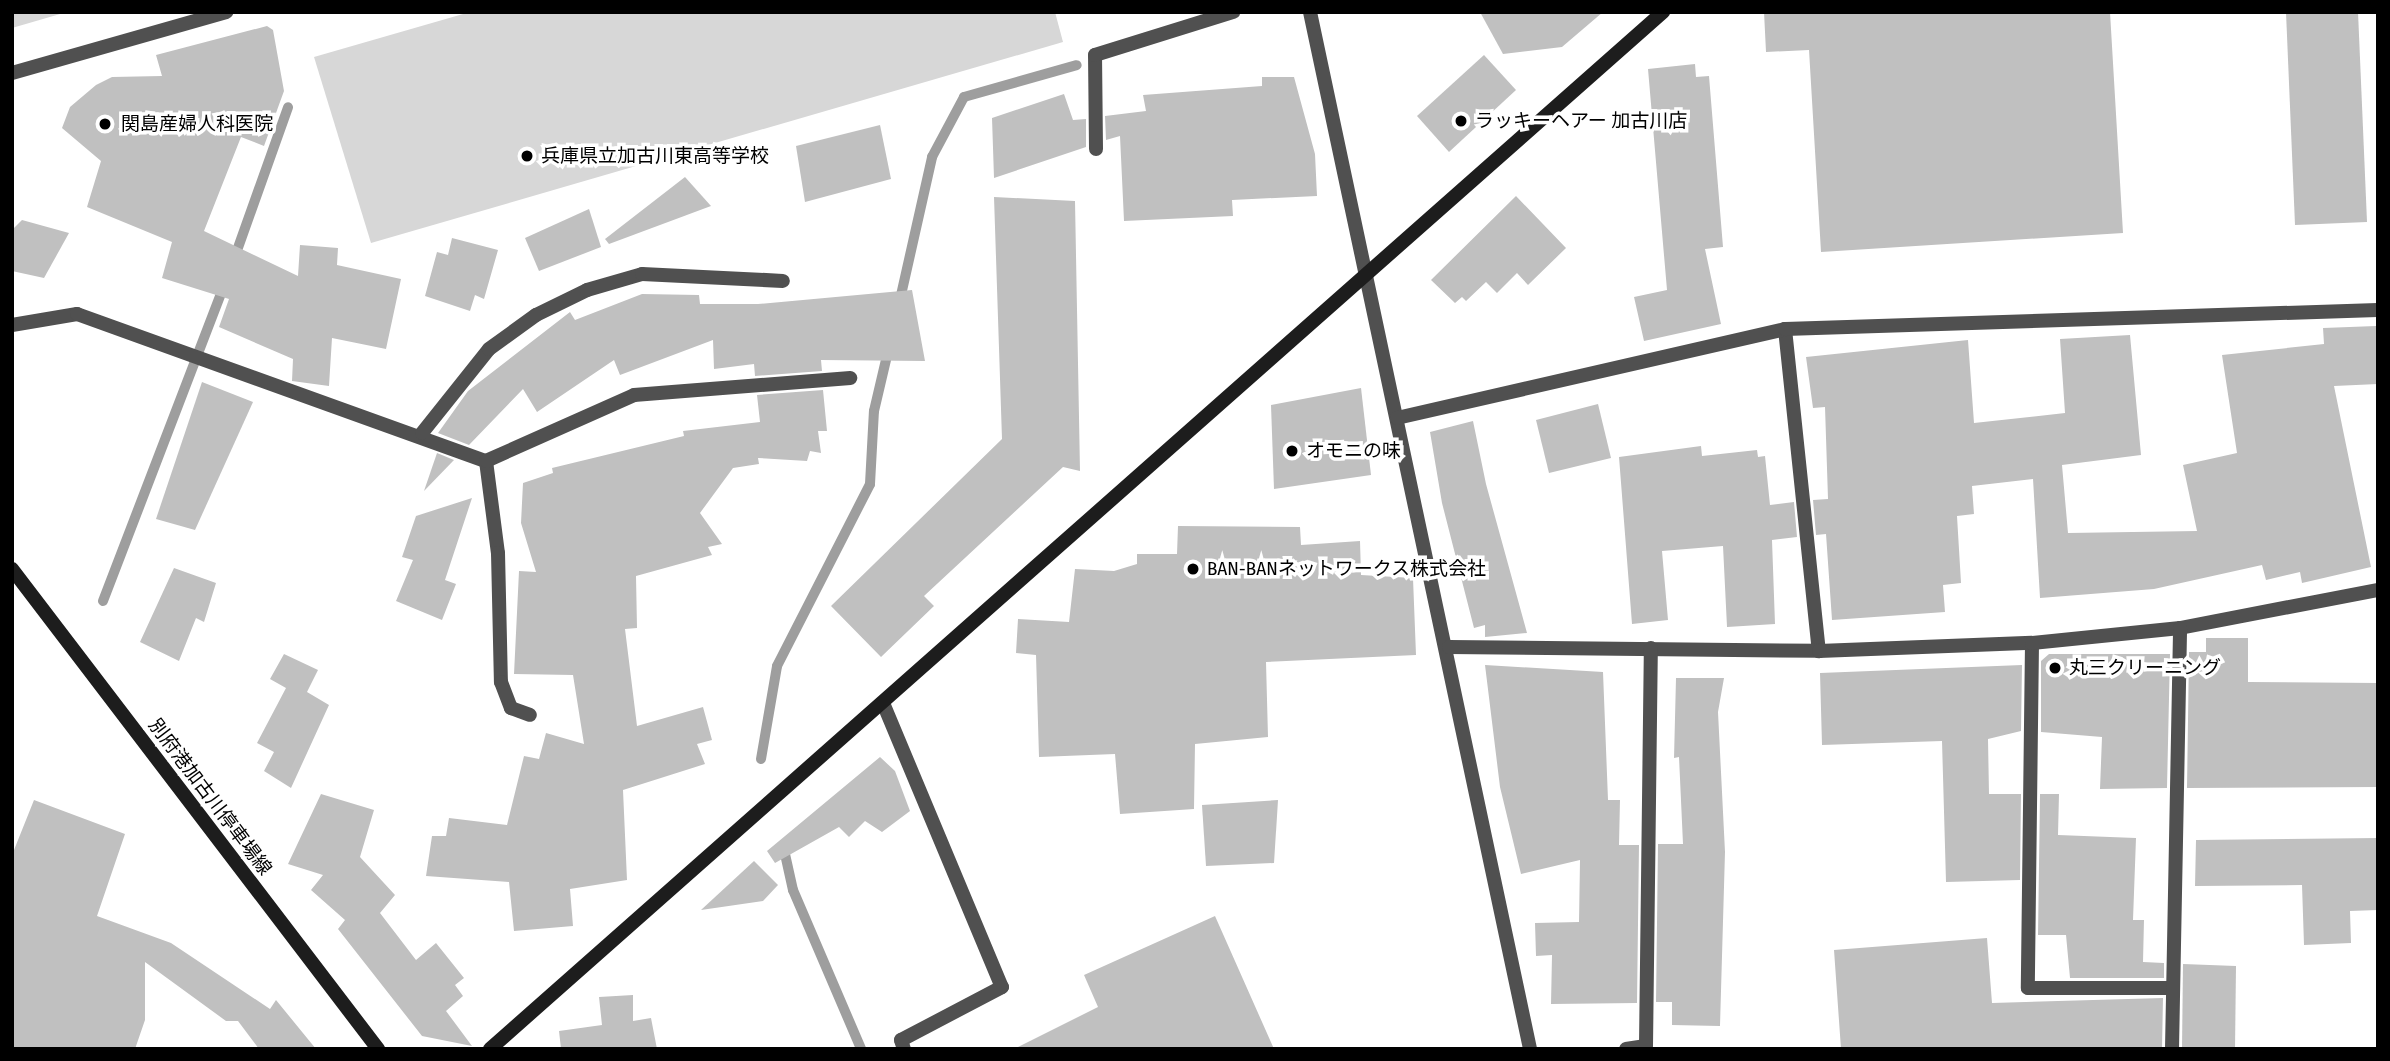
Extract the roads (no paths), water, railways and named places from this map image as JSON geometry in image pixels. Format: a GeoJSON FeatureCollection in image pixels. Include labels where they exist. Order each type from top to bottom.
{"type":"FeatureCollection","features":[{"type":"Feature","properties":{"kind":"street"},"geometry":{"type":"LineString","coordinates":[[12,73],[226,12]]}},
{"type":"Feature","properties":{"kind":"street"},"geometry":{"type":"LineString","coordinates":[[1096,149],[1095,55],[1233,12]]}},
{"type":"Feature","properties":{"kind":"street"},"geometry":{"type":"LineString","coordinates":[[1310,12],[1449,647],[1530,1049]]}},
{"type":"Feature","properties":{"kind":"street"},"geometry":{"type":"LineString","coordinates":[[490,1049],[1663,12]]}},
{"type":"Feature","properties":{"kind":"street"},"geometry":{"type":"LineString","coordinates":[[422,433],[489,349],[536,315],[587,290],[642,274],[783,281]]}},
{"type":"Feature","properties":{"kind":"street"},"geometry":{"type":"LineString","coordinates":[[1397,418],[1785,329],[2378,310]]}},
{"type":"Feature","properties":{"kind":"street"},"geometry":{"type":"LineString","coordinates":[[12,325],[77,314],[203,362],[422,433],[486,461],[634,395],[850,379]]}},
{"type":"Feature","properties":{"kind":"street"},"geometry":{"type":"LineString","coordinates":[[1785,329],[1819,651]]}},
{"type":"Feature","properties":{"kind":"street"},"geometry":{"type":"LineString","coordinates":[[486,461],[495,514],[501,682],[511,708],[530,715]]}},
{"type":"Feature","properties":{"kind":"street","name":"別府港加古川停車場線"},"geometry":{"type":"LineString","coordinates":[[12,569],[378,1049]]}},
{"type":"Feature","properties":{"kind":"street"},"geometry":{"type":"LineString","coordinates":[[1449,647],[1819,651],[2032,643],[2180,628],[2378,590]]}},
{"type":"Feature","properties":{"kind":"street"},"geometry":{"type":"LineString","coordinates":[[2172,1049],[2180,628]]}},
{"type":"Feature","properties":{"kind":"street"},"geometry":{"type":"LineString","coordinates":[[2032,643],[2028,988],[2172,988]]}},
{"type":"Feature","properties":{"kind":"street"},"geometry":{"type":"LineString","coordinates":[[1626,1049],[1646,1046],[1647,1033],[1651,648]]}},
{"type":"Feature","properties":{"kind":"street"},"geometry":{"type":"LineString","coordinates":[[883,703],[1002,987],[901,1040],[904,1049]]}},
{"type":"Feature","properties":{"kind":"waterway"},"geometry":{"type":"LineString","coordinates":[[899,304],[932,157],[964,97],[1077,65]]}},
{"type":"Feature","properties":{"kind":"waterway"},"geometry":{"type":"LineString","coordinates":[[234,259],[288,107]]}},
{"type":"Feature","properties":{"kind":"waterway"},"geometry":{"type":"LineString","coordinates":[[103,601],[225,284]]}},
{"type":"Feature","properties":{"kind":"waterway"},"geometry":{"type":"LineString","coordinates":[[761,759],[777,666],[870,484],[874,411],[889,347]]}},
{"type":"Feature","properties":{"kind":"waterway"},"geometry":{"type":"LineString","coordinates":[[783,845],[793,890],[861,1049]]}},
{"type":"Feature","properties":{"kind":"place","name":"ラッキーヘアー 加古川店"},"geometry":{"type":"Point","coordinates":[1461,121]}},
{"type":"Feature","properties":{"kind":"place","name":"関島産婦人科医院"},"geometry":{"type":"Point","coordinates":[105,124]}},
{"type":"Feature","properties":{"kind":"place","name":"兵庫県立加古川東高等学校"},"geometry":{"type":"Point","coordinates":[527,156]}},
{"type":"Feature","properties":{"kind":"place","name":"オモニの味"},"geometry":{"type":"Point","coordinates":[1292,451]}},
{"type":"Feature","properties":{"kind":"place","name":"BAN-BANネットワークス株式会社"},"geometry":{"type":"Point","coordinates":[1193,569]}},
{"type":"Feature","properties":{"kind":"place","name":"丸三クリーニング"},"geometry":{"type":"Point","coordinates":[2055,668]}}]}
